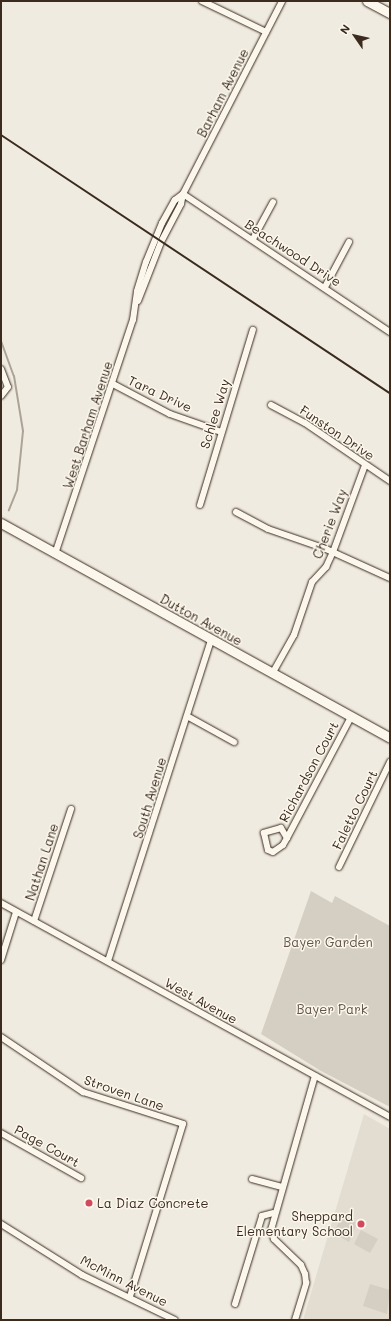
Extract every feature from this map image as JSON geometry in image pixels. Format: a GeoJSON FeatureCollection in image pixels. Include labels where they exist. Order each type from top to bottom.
{"type":"FeatureCollection","features":[{"type":"Feature","properties":{"kind":"main road"},"geometry":{"type":"LineString","coordinates":[[367,1],[390,13]]}},
{"type":"Feature","properties":{"kind":"main road","name":"Dutton Avenue"},"geometry":{"type":"LineString","coordinates":[[1,523],[390,738]]}},
{"type":"Feature","properties":{"kind":"street"},"geometry":{"type":"LineString","coordinates":[[202,1],[266,32]]}},
{"type":"Feature","properties":{"kind":"street","name":"Barham Avenue"},"geometry":{"type":"LineString","coordinates":[[168,226],[181,204],[183,194],[282,1]]}},
{"type":"Feature","properties":{"kind":"street","name":"Barham Avenue"},"geometry":{"type":"LineString","coordinates":[[162,223],[175,200],[183,194]]}},
{"type":"Feature","properties":{"kind":"street","name":"Beachwood Drive"},"geometry":{"type":"LineString","coordinates":[[183,194],[326,287],[390,332]]}},
{"type":"Feature","properties":{"kind":"street"},"geometry":{"type":"LineString","coordinates":[[253,239],[273,202]]}},
{"type":"Feature","properties":{"kind":"street","name":"West Barham Avenue"},"geometry":{"type":"LineString","coordinates":[[137,302],[137,291],[146,262],[162,223]]}},
{"type":"Feature","properties":{"kind":"street","name":"West Barham Avenue"},"geometry":{"type":"LineString","coordinates":[[55,554],[113,384],[137,302],[168,226]]}},
{"type":"Feature","properties":{"kind":"street"},"geometry":{"type":"LineString","coordinates":[[326,287],[349,242]]}},
{"type":"Feature","properties":{"kind":"street","name":"Schlee Way"},"geometry":{"type":"LineString","coordinates":[[200,505],[253,330]]}},
{"type":"Feature","properties":{"kind":"street"},"geometry":{"type":"LineString","coordinates":[[1,369],[8,388],[1,396]]}},
{"type":"Feature","properties":{"kind":"street","name":"Tara Drive"},"geometry":{"type":"LineString","coordinates":[[113,384],[170,414],[221,432]]}},
{"type":"Feature","properties":{"kind":"street","name":"Funston Drive"},"geometry":{"type":"LineString","coordinates":[[271,406],[305,423],[390,481]]}},
{"type":"Feature","properties":{"kind":"street","name":"Cherie Way"},"geometry":{"type":"LineString","coordinates":[[272,674],[294,635],[312,582],[326,567],[333,552],[365,465]]}},
{"type":"Feature","properties":{"kind":"street"},"geometry":{"type":"LineString","coordinates":[[236,512],[268,529],[333,552],[390,578]]}},
{"type":"Feature","properties":{"kind":"street","name":"South Avenue"},"geometry":{"type":"LineString","coordinates":[[108,961],[211,640]]}},
{"type":"Feature","properties":{"kind":"street"},"geometry":{"type":"LineString","coordinates":[[187,716],[234,742]]}},
{"type":"Feature","properties":{"kind":"street","name":"Richardson Court"},"geometry":{"type":"LineString","coordinates":[[287,838],[351,717]]}},
{"type":"Feature","properties":{"kind":"street","name":"Faletto Court"},"geometry":{"type":"LineString","coordinates":[[339,867],[390,762]]}},
{"type":"Feature","properties":{"kind":"street","name":"Nathan Lane"},"geometry":{"type":"LineString","coordinates":[[34,921],[71,809]]}},
{"type":"Feature","properties":{"kind":"street","name":"West Avenue"},"geometry":{"type":"LineString","coordinates":[[1,903],[390,1117]]}},
{"type":"Feature","properties":{"kind":"street"},"geometry":{"type":"LineString","coordinates":[[1,960],[16,912]]}},
{"type":"Feature","properties":{"kind":"street","name":"Stroven Lane"},"geometry":{"type":"LineString","coordinates":[[1,1037],[83,1092],[183,1124],[130,1296]]}},
{"type":"Feature","properties":{"kind":"street"},"geometry":{"type":"LineString","coordinates":[[295,1320],[306,1283],[305,1274],[301,1265],[274,1239],[270,1230],[273,1213],[315,1076]]}},
{"type":"Feature","properties":{"kind":"street","name":"Page Court"},"geometry":{"type":"LineString","coordinates":[[1,1133],[81,1178]]}},
{"type":"Feature","properties":{"kind":"street"},"geometry":{"type":"LineString","coordinates":[[252,1179],[281,1187]]}},
{"type":"Feature","properties":{"kind":"street"},"geometry":{"type":"LineString","coordinates":[[235,1304],[262,1216],[273,1213]]}},
{"type":"Feature","properties":{"kind":"street","name":"McMinn Avenue"},"geometry":{"type":"LineString","coordinates":[[1,1224],[82,1275],[130,1296],[175,1320]]}},
{"type":"Feature","properties":{"kind":"shaded area","name":"Sheppard Elementary School"},"geometry":{"type":"Polygon","coordinates":[[[364,1114],[390,1129],[390,1320],[303,1320],[364,1114]]]}},
{"type":"Feature","properties":{"kind":"green space","name":"Bayer Park"},"geometry":{"type":"Polygon","coordinates":[[[311,891],[332,903],[335,896],[390,926],[390,1107],[321,1071],[261,1034],[311,891]]]}},
{"type":"Feature","properties":{"kind":"green space"},"geometry":{"type":"Polygon","coordinates":[[[343,1215],[357,1223],[349,1242],[333,1233],[343,1215]]]}},
{"type":"Feature","properties":{"kind":"green space"},"geometry":{"type":"Polygon","coordinates":[[[361,1230],[378,1239],[370,1253],[354,1244],[361,1230]]]}},
{"type":"Feature","properties":{"kind":"green space"},"geometry":{"type":"Polygon","coordinates":[[[370,1284],[390,1290],[387,1314],[363,1306],[370,1284]]]}},
{"type":"Feature","properties":{"kind":"waterway"},"geometry":{"type":"LineString","coordinates":[[1,341],[14,376],[23,431],[17,490],[9,510]]}},
{"type":"Feature","properties":{"kind":"railway"},"geometry":{"type":"LineString","coordinates":[[1,135],[390,393]]}},
{"type":"Feature","properties":{"kind":"place","name":"La Diaz Concrete"},"geometry":{"type":"Point","coordinates":[89,1203]}},
{"type":"Feature","properties":{"kind":"place","name":"Sheppard Elementary School"},"geometry":{"type":"Point","coordinates":[361,1224]}},
{"type":"Feature","properties":{"kind":"park label","name":"Bayer Garden"},"geometry":{"type":"Point","coordinates":[328,942]}}]}
